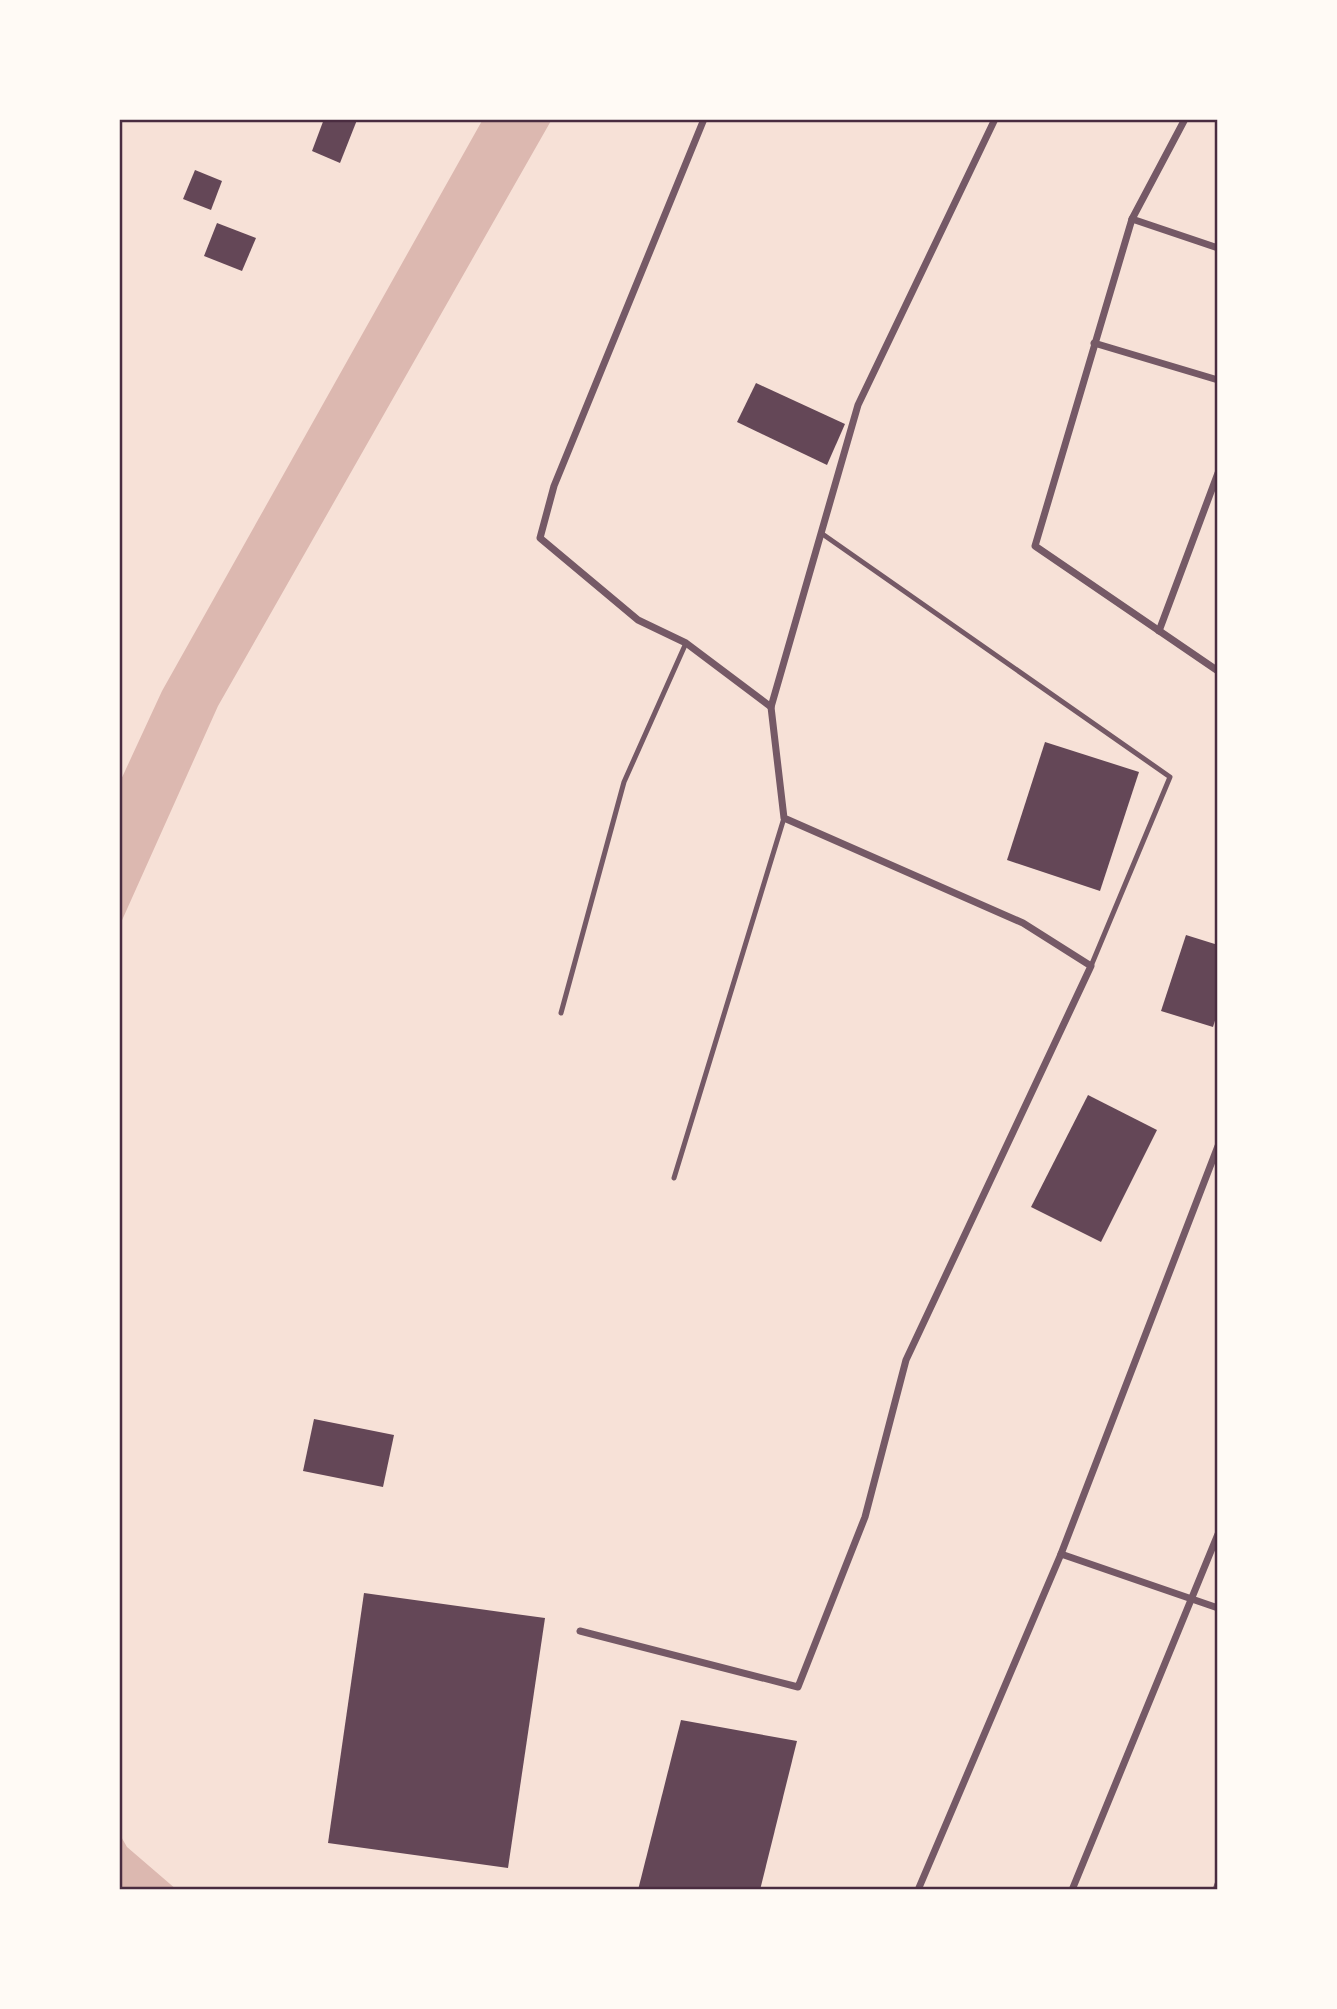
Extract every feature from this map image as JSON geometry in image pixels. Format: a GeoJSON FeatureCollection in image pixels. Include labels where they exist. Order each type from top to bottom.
{"type":"FeatureCollection","features":[{"type":"Feature","properties":{"kind":"street"},"geometry":{"type":"LineString","coordinates":[[704,119],[554,486],[540,538],[638,620],[686,643],[771,707]]}},
{"type":"Feature","properties":{"kind":"street"},"geometry":{"type":"LineString","coordinates":[[580,1631],[798,1687],[865,1517],[906,1360],[1091,966],[1023,923],[784,818],[771,707],[858,405],[995,119]]}},
{"type":"Feature","properties":{"kind":"street"},"geometry":{"type":"LineString","coordinates":[[1185,119],[1132,219],[1035,546],[1218,671]]}},
{"type":"Feature","properties":{"kind":"street"},"geometry":{"type":"LineString","coordinates":[[1132,219],[1218,247]]}},
{"type":"Feature","properties":{"kind":"street"},"geometry":{"type":"LineString","coordinates":[[1094,343],[1218,380]]}},
{"type":"Feature","properties":{"kind":"street"},"geometry":{"type":"LineString","coordinates":[[1159,631],[1218,473]]}},
{"type":"Feature","properties":{"kind":"street"},"geometry":{"type":"LineString","coordinates":[[918,1890],[1060,1554],[1217,1149]]}},
{"type":"Feature","properties":{"kind":"street"},"geometry":{"type":"LineString","coordinates":[[1072,1890],[1218,1534]]}},
{"type":"Feature","properties":{"kind":"street"},"geometry":{"type":"LineString","coordinates":[[1060,1554],[1218,1608]]}},
{"type":"Feature","properties":{"kind":"street"},"geometry":{"type":"LineString","coordinates":[[1216,1890],[1218,1884]]}},
{"type":"Feature","properties":{"kind":"lane"},"geometry":{"type":"LineString","coordinates":[[821,533],[1170,777],[1091,966]]}},
{"type":"Feature","properties":{"kind":"lane"},"geometry":{"type":"LineString","coordinates":[[561,1013],[624,782],[686,643]]}},
{"type":"Feature","properties":{"kind":"lane"},"geometry":{"type":"LineString","coordinates":[[674,1178],[784,818]]}},
{"type":"Feature","properties":{"kind":"shaded area"},"geometry":{"type":"Polygon","coordinates":[[[483,119],[552,119],[218,706],[119,927],[119,784],[162,691],[483,119]]]}},
{"type":"Feature","properties":{"kind":"shaded area"},"geometry":{"type":"Polygon","coordinates":[[[119,1833],[127,1847],[177,1890],[119,1890],[119,1833]]]}},
{"type":"Feature","properties":{"kind":"building"},"geometry":{"type":"Polygon","coordinates":[[[324,119],[357,120],[340,163],[312,151],[324,119]]]}},
{"type":"Feature","properties":{"kind":"building"},"geometry":{"type":"Polygon","coordinates":[[[195,170],[222,181],[211,210],[183,199],[195,170]]]}},
{"type":"Feature","properties":{"kind":"building"},"geometry":{"type":"Polygon","coordinates":[[[217,223],[256,238],[242,271],[204,256],[217,223]]]}},
{"type":"Feature","properties":{"kind":"building"},"geometry":{"type":"Polygon","coordinates":[[[756,383],[845,424],[827,465],[737,422],[756,383]]]}},
{"type":"Feature","properties":{"kind":"building"},"geometry":{"type":"Polygon","coordinates":[[[1045,742],[1139,772],[1100,891],[1007,860],[1045,742]]]}},
{"type":"Feature","properties":{"kind":"building"},"geometry":{"type":"Polygon","coordinates":[[[1186,935],[1218,945],[1218,1011],[1213,1027],[1161,1011],[1186,935]]]}},
{"type":"Feature","properties":{"kind":"building"},"geometry":{"type":"Polygon","coordinates":[[[1088,1095],[1157,1130],[1101,1242],[1031,1207],[1088,1095]]]}},
{"type":"Feature","properties":{"kind":"building"},"geometry":{"type":"Polygon","coordinates":[[[314,1419],[394,1435],[383,1487],[303,1471],[314,1419]]]}},
{"type":"Feature","properties":{"kind":"building"},"geometry":{"type":"Polygon","coordinates":[[[364,1593],[545,1618],[508,1868],[328,1843],[364,1593]]]}},
{"type":"Feature","properties":{"kind":"building"},"geometry":{"type":"Polygon","coordinates":[[[681,1720],[797,1741],[760,1890],[638,1890],[681,1720]]]}}]}
